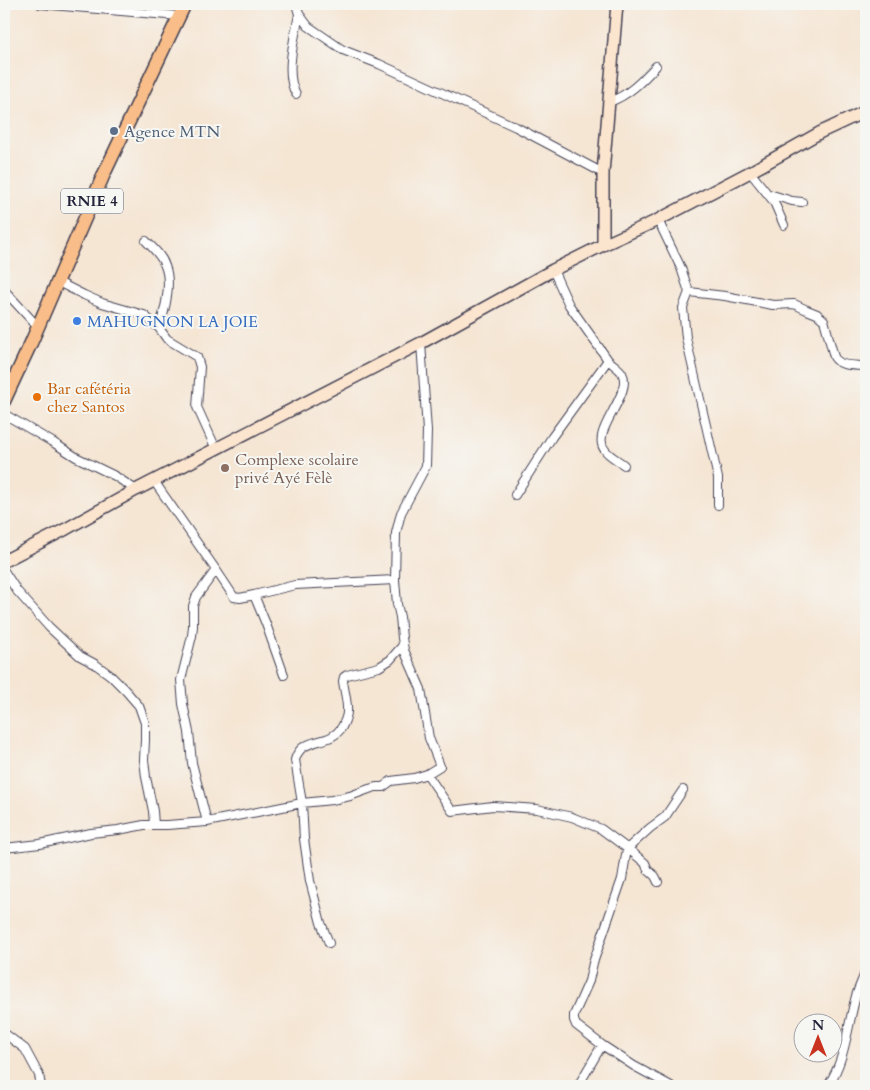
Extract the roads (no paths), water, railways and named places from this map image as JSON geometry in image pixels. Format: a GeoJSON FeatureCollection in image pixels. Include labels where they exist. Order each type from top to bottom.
{"type":"FeatureCollection","features":[{"type":"Feature","properties":{"kind":"main road","name":"RNIE 4"},"geometry":{"type":"LineString","coordinates":[[4,401],[104,174],[186,4]]}},
{"type":"Feature","properties":{"kind":"street"},"geometry":{"type":"LineString","coordinates":[[40,4],[179,16]]}},
{"type":"Feature","properties":{"kind":"street"},"geometry":{"type":"LineString","coordinates":[[296,4],[299,14],[308,26],[343,50],[379,64],[516,127],[603,173]]}},
{"type":"Feature","properties":{"kind":"street"},"geometry":{"type":"LineString","coordinates":[[602,245],[603,173],[617,4]]}},
{"type":"Feature","properties":{"kind":"street"},"geometry":{"type":"LineString","coordinates":[[296,94],[293,88],[291,63],[299,14]]}},
{"type":"Feature","properties":{"kind":"street"},"geometry":{"type":"LineString","coordinates":[[609,102],[620,99],[656,66]]}},
{"type":"Feature","properties":{"kind":"street"},"geometry":{"type":"LineString","coordinates":[[4,561],[136,490],[421,343],[553,270],[602,245],[658,220],[822,132],[866,111]]}},
{"type":"Feature","properties":{"kind":"street"},"geometry":{"type":"LineString","coordinates":[[750,172],[777,206],[784,225]]}},
{"type":"Feature","properties":{"kind":"street"},"geometry":{"type":"LineString","coordinates":[[767,194],[802,202]]}},
{"type":"Feature","properties":{"kind":"street"},"geometry":{"type":"LineString","coordinates":[[658,220],[682,268],[690,292],[683,308],[686,338],[718,478],[718,505]]}},
{"type":"Feature","properties":{"kind":"street"},"geometry":{"type":"LineString","coordinates":[[146,240],[158,253],[165,266],[168,283],[159,328]]}},
{"type":"Feature","properties":{"kind":"street"},"geometry":{"type":"LineString","coordinates":[[553,270],[570,305],[608,360],[622,374],[624,388],[606,425],[602,441],[605,451],[624,465]]}},
{"type":"Feature","properties":{"kind":"street"},"geometry":{"type":"LineString","coordinates":[[58,282],[102,303],[144,315],[159,328],[167,339],[197,357],[200,367],[197,407],[216,449]]}},
{"type":"Feature","properties":{"kind":"street"},"geometry":{"type":"LineString","coordinates":[[4,290],[38,327]]}},
{"type":"Feature","properties":{"kind":"street"},"geometry":{"type":"LineString","coordinates":[[690,292],[773,305],[794,304],[816,314],[824,320],[834,357],[837,361],[841,364],[865,366]]}},
{"type":"Feature","properties":{"kind":"street"},"geometry":{"type":"LineString","coordinates":[[4,848],[40,844],[91,833],[154,824],[206,822],[302,803],[332,800],[350,796],[369,788],[383,787],[391,781],[427,774],[440,766],[429,738],[421,689],[404,650],[397,604],[396,533],[401,513],[426,466],[427,431],[421,343]]}},
{"type":"Feature","properties":{"kind":"street"},"geometry":{"type":"LineString","coordinates":[[515,495],[552,438],[608,360]]}},
{"type":"Feature","properties":{"kind":"street"},"geometry":{"type":"LineString","coordinates":[[4,414],[54,442],[76,458],[115,476],[136,490]]}},
{"type":"Feature","properties":{"kind":"street"},"geometry":{"type":"LineString","coordinates":[[154,481],[234,597],[240,598],[295,586],[396,580]]}},
{"type":"Feature","properties":{"kind":"street"},"geometry":{"type":"LineString","coordinates":[[206,822],[192,763],[181,680],[192,636],[193,606],[196,597],[216,570]]}},
{"type":"Feature","properties":{"kind":"street"},"geometry":{"type":"LineString","coordinates":[[4,571],[17,591],[49,628],[80,656],[110,675],[139,706],[145,723],[144,760],[154,824]]}},
{"type":"Feature","properties":{"kind":"street"},"geometry":{"type":"LineString","coordinates":[[254,595],[284,675]]}},
{"type":"Feature","properties":{"kind":"street"},"geometry":{"type":"LineString","coordinates":[[329,943],[320,923],[310,881],[304,839],[302,803],[295,760],[301,748],[314,742],[331,738],[344,723],[347,712],[344,677],[379,667],[390,660],[403,645]]}},
{"type":"Feature","properties":{"kind":"street"},"geometry":{"type":"LineString","coordinates":[[427,774],[452,811],[493,806],[544,810],[572,817],[602,830],[645,863],[658,882]]}},
{"type":"Feature","properties":{"kind":"street"},"geometry":{"type":"LineString","coordinates":[[671,1086],[634,1066],[602,1045],[576,1024],[574,1015],[589,981],[622,879],[627,849],[665,817],[683,790]]}},
{"type":"Feature","properties":{"kind":"street"},"geometry":{"type":"LineString","coordinates":[[828,1086],[834,1077],[842,1056],[856,996],[866,970]]}},
{"type":"Feature","properties":{"kind":"street"},"geometry":{"type":"LineString","coordinates":[[4,1033],[25,1049],[39,1075],[41,1086]]}},
{"type":"Feature","properties":{"kind":"street"},"geometry":{"type":"LineString","coordinates":[[578,1086],[602,1045]]}},
{"type":"Feature","properties":{"kind":"place","name":"Agence MTN"},"geometry":{"type":"Point","coordinates":[114,131]}},
{"type":"Feature","properties":{"kind":"place","name":"MAHUGNON LA JOIE"},"geometry":{"type":"Point","coordinates":[77,321]}},
{"type":"Feature","properties":{"kind":"place","name":"Bar cafétéria chez Santos"},"geometry":{"type":"Point","coordinates":[37,397]}},
{"type":"Feature","properties":{"kind":"place","name":"Complexe scolaire privé Ayé Fèlè"},"geometry":{"type":"Point","coordinates":[225,468]}}]}
